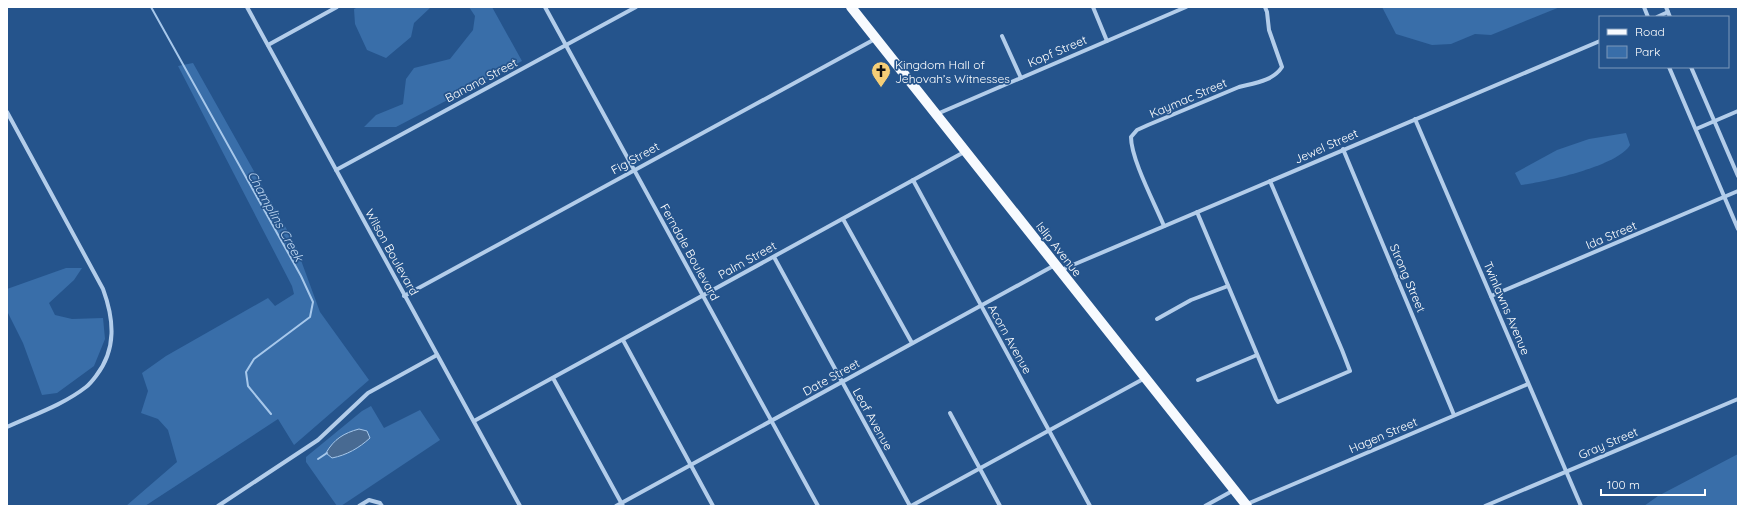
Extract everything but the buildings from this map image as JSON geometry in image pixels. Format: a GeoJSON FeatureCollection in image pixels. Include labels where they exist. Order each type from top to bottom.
{"type":"FeatureCollection","features":[{"type":"Feature","properties":{"kind":"main road","name":"Islip Avenue"},"geometry":{"type":"LineString","coordinates":[[851,7],[1247,505]]}},
{"type":"Feature","properties":{"kind":"street","name":"Wilson Boulevard"},"geometry":{"type":"LineString","coordinates":[[247,7],[520,506]]}},
{"type":"Feature","properties":{"kind":"street"},"geometry":{"type":"LineString","coordinates":[[268,45],[337,7]]}},
{"type":"Feature","properties":{"kind":"street","name":"Ferndale Boulevard"},"geometry":{"type":"LineString","coordinates":[[545,7],[818,506]]}},
{"type":"Feature","properties":{"kind":"street","name":"Banana Street"},"geometry":{"type":"LineString","coordinates":[[336,170],[636,7]]}},
{"type":"Feature","properties":{"kind":"street"},"geometry":{"type":"LineString","coordinates":[[1093,7],[1107,41]]}},
{"type":"Feature","properties":{"kind":"street","name":"Kopf Street"},"geometry":{"type":"LineString","coordinates":[[936,114],[1186,7]]}},
{"type":"Feature","properties":{"kind":"street","name":"Kaymac Street"},"geometry":{"type":"LineString","coordinates":[[1164,226],[1136,159],[1131,145],[1131,137],[1137,130],[1155,122],[1240,87],[1278,75],[1282,67],[1268,30],[1267,12],[1265,7]]}},
{"type":"Feature","properties":{"kind":"street"},"geometry":{"type":"LineString","coordinates":[[1666,7],[1670,16]]}},
{"type":"Feature","properties":{"kind":"street"},"geometry":{"type":"LineString","coordinates":[[1659,16],[1668,12]]}},
{"type":"Feature","properties":{"kind":"street"},"geometry":{"type":"LineString","coordinates":[[1002,36],[1021,78]]}},
{"type":"Feature","properties":{"kind":"street","name":"Fig Street"},"geometry":{"type":"LineString","coordinates":[[404,296],[875,38]]}},
{"type":"Feature","properties":{"kind":"street","name":"Jewel Street"},"geometry":{"type":"LineString","coordinates":[[1058,268],[1164,226],[1599,41]]}},
{"type":"Feature","properties":{"kind":"street"},"geometry":{"type":"LineString","coordinates":[[1669,68],[1738,229]]}},
{"type":"Feature","properties":{"kind":"street"},"geometry":{"type":"LineString","coordinates":[[1691,68],[1738,176]]}},
{"type":"Feature","properties":{"kind":"street"},"geometry":{"type":"LineString","coordinates":[[1696,129],[1738,111]]}},
{"type":"Feature","properties":{"kind":"street"},"geometry":{"type":"LineString","coordinates":[[7,112],[103,289],[109,307],[112,340],[101,370],[87,386],[67,400],[7,427]]}},
{"type":"Feature","properties":{"kind":"street","name":"Twinlawns Avenue"},"geometry":{"type":"LineString","coordinates":[[1415,119],[1580,506]]}},
{"type":"Feature","properties":{"kind":"street","name":"Strong Street"},"geometry":{"type":"LineString","coordinates":[[1343,149],[1454,415]]}},
{"type":"Feature","properties":{"kind":"street","name":"Palm Street"},"geometry":{"type":"LineString","coordinates":[[474,421],[966,151]]}},
{"type":"Feature","properties":{"kind":"street","name":"Acorn Avenue"},"geometry":{"type":"LineString","coordinates":[[913,180],[1090,506]]}},
{"type":"Feature","properties":{"kind":"street"},"geometry":{"type":"LineString","coordinates":[[1197,212],[1278,402],[1350,372],[1270,181]]}},
{"type":"Feature","properties":{"kind":"street","name":"Ida Street"},"geometry":{"type":"LineString","coordinates":[[1491,296],[1738,191]]}},
{"type":"Feature","properties":{"kind":"street"},"geometry":{"type":"LineString","coordinates":[[843,218],[912,344]]}},
{"type":"Feature","properties":{"kind":"street","name":"Leaf Avenue"},"geometry":{"type":"LineString","coordinates":[[774,257],[910,506]]}},
{"type":"Feature","properties":{"kind":"street","name":"Date Street"},"geometry":{"type":"LineString","coordinates":[[616,506],[981,306],[1058,268]]}},
{"type":"Feature","properties":{"kind":"street"},"geometry":{"type":"LineString","coordinates":[[1157,319],[1191,300],[1228,286]]}},
{"type":"Feature","properties":{"kind":"street"},"geometry":{"type":"LineString","coordinates":[[623,340],[713,506]]}},
{"type":"Feature","properties":{"kind":"street"},"geometry":{"type":"LineString","coordinates":[[218,506],[318,440],[368,394],[437,355]]}},
{"type":"Feature","properties":{"kind":"street"},"geometry":{"type":"LineString","coordinates":[[1198,380],[1257,355]]}},
{"type":"Feature","properties":{"kind":"street"},"geometry":{"type":"LineString","coordinates":[[553,378],[622,504]]}},
{"type":"Feature","properties":{"kind":"street"},"geometry":{"type":"LineString","coordinates":[[910,506],[1145,378]]}},
{"type":"Feature","properties":{"kind":"street","name":"Hagen Street"},"geometry":{"type":"LineString","coordinates":[[1247,505],[1528,384]]}},
{"type":"Feature","properties":{"kind":"street","name":"Gray Street"},"geometry":{"type":"LineString","coordinates":[[1485,506],[1738,399]]}},
{"type":"Feature","properties":{"kind":"street"},"geometry":{"type":"LineString","coordinates":[[950,413],[1000,506]]}},
{"type":"Feature","properties":{"kind":"street"},"geometry":{"type":"LineString","coordinates":[[1205,506],[1234,490]]}},
{"type":"Feature","properties":{"kind":"street"},"geometry":{"type":"LineString","coordinates":[[359,506],[368,500],[380,503],[382,506]]}},
{"type":"Feature","properties":{"kind":"green space"},"geometry":{"type":"Polygon","coordinates":[[[358,7],[431,7],[414,23],[411,37],[386,58],[367,50],[355,24],[354,9],[358,7]]]}},
{"type":"Feature","properties":{"kind":"green space"},"geometry":{"type":"Polygon","coordinates":[[[469,7],[492,7],[522,61],[396,127],[364,127],[376,115],[403,104],[406,79],[414,68],[450,59],[473,30],[475,16],[469,7]]]}},
{"type":"Feature","properties":{"kind":"green space"},"geometry":{"type":"Polygon","coordinates":[[[1382,7],[1560,7],[1491,35],[1475,34],[1451,44],[1432,45],[1396,34],[1382,7]]]}},
{"type":"Feature","properties":{"kind":"green space"},"geometry":{"type":"Polygon","coordinates":[[[193,63],[295,244],[320,312],[369,380],[294,445],[278,419],[145,506],[126,506],[177,462],[168,430],[158,419],[141,413],[148,391],[142,373],[166,356],[268,298],[275,306],[294,294],[292,286],[178,66],[193,63]]]}},
{"type":"Feature","properties":{"kind":"green space"},"geometry":{"type":"Polygon","coordinates":[[[1626,133],[1630,145],[1623,153],[1597,166],[1563,177],[1521,185],[1515,173],[1557,150],[1589,139],[1626,133]]]}},
{"type":"Feature","properties":{"kind":"green space"},"geometry":{"type":"Polygon","coordinates":[[[66,268],[82,268],[74,280],[49,303],[55,315],[72,319],[103,318],[105,339],[94,366],[57,393],[42,395],[23,343],[7,311],[7,289],[66,268]]]}},
{"type":"Feature","properties":{"kind":"green space"},"geometry":{"type":"Polygon","coordinates":[[[371,406],[384,428],[420,410],[440,440],[341,506],[337,506],[306,462],[306,457],[362,411],[371,406]]]}},
{"type":"Feature","properties":{"kind":"green space"},"geometry":{"type":"Polygon","coordinates":[[[1738,454],[1738,506],[1644,506],[1658,496],[1738,454]]]}},
{"type":"Feature","properties":{"kind":"shaded area"},"geometry":{"type":"Polygon","coordinates":[[[359,429],[367,431],[370,438],[362,445],[337,457],[332,458],[326,453],[332,444],[340,437],[359,429]]]}},
{"type":"Feature","properties":{"kind":"waterway","name":"Champlins Creek"},"geometry":{"type":"LineString","coordinates":[[151,7],[301,276],[313,302],[310,317],[254,359],[246,372],[248,386],[271,414]]}},
{"type":"Feature","properties":{"kind":"waterway"},"geometry":{"type":"LineString","coordinates":[[318,459],[327,453]]}},
{"type":"Feature","properties":{"kind":"place","name":"Kingdom Hall of Jehovah’s Witnesses"},"geometry":{"type":"Point","coordinates":[881,88]}}]}
